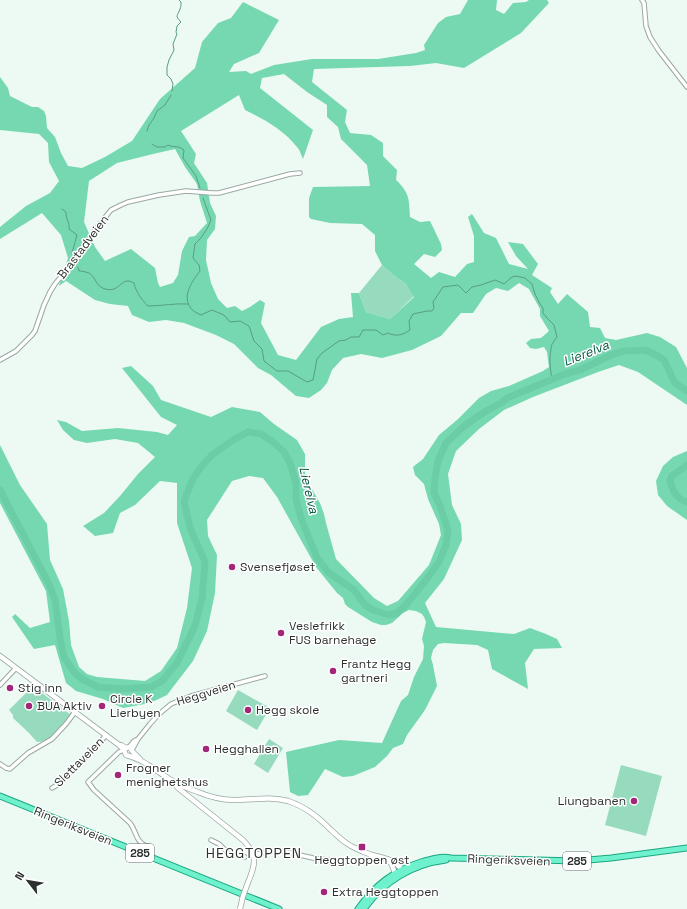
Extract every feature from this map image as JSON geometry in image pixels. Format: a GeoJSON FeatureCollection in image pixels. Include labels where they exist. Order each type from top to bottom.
{"type":"FeatureCollection","features":[{"type":"Feature","properties":{"kind":"main road","name":"Ringeriksveien"},"geometry":{"type":"LineString","coordinates":[[0,796],[279,909]]}},
{"type":"Feature","properties":{"kind":"main road","name":"Ringeriksveien"},"geometry":{"type":"LineString","coordinates":[[364,909],[382,888],[401,870],[430,859],[440,857],[577,861],[687,848]]}},
{"type":"Feature","properties":{"kind":"main road","name":"Ringeriksveien"},"geometry":{"type":"LineString","coordinates":[[358,909],[371,892],[384,880],[397,874],[451,858]]}},
{"type":"Feature","properties":{"kind":"street"},"geometry":{"type":"LineString","coordinates":[[642,0],[644,3],[646,26],[650,37],[658,51],[687,87]]}},
{"type":"Feature","properties":{"kind":"street","name":"Brastadveien"},"geometry":{"type":"LineString","coordinates":[[0,360],[16,352],[35,331],[47,296],[52,288],[73,262],[98,226],[113,209],[128,202],[159,195],[186,192],[218,193],[290,174],[300,173]]}},
{"type":"Feature","properties":{"kind":"street"},"geometry":{"type":"LineString","coordinates":[[1,658],[119,745],[171,780],[198,792],[218,798],[234,800],[274,799],[296,804],[317,816],[350,846],[372,855],[391,860],[401,870]]}},
{"type":"Feature","properties":{"kind":"street"},"geometry":{"type":"LineString","coordinates":[[0,685],[16,668]]}},
{"type":"Feature","properties":{"kind":"street","name":"Heggveien"},"geometry":{"type":"LineString","coordinates":[[128,751],[158,715],[171,704],[191,696],[265,676]]}},
{"type":"Feature","properties":{"kind":"street"},"geometry":{"type":"LineString","coordinates":[[0,764],[8,769],[28,753],[52,739],[75,712]]}},
{"type":"Feature","properties":{"kind":"street","name":"Slettaveien"},"geometry":{"type":"LineString","coordinates":[[52,788],[66,777],[106,735]]}},
{"type":"Feature","properties":{"kind":"street"},"geometry":{"type":"LineString","coordinates":[[128,751],[119,752],[88,782],[94,790],[130,823],[135,830],[136,838],[140,843],[148,846]]}},
{"type":"Feature","properties":{"kind":"street"},"geometry":{"type":"LineString","coordinates":[[171,780],[178,788],[243,840],[251,850],[255,861],[240,909]]}},
{"type":"Feature","properties":{"kind":"street"},"geometry":{"type":"LineString","coordinates":[[211,840],[219,844],[230,854],[245,857]]}},
{"type":"Feature","properties":{"kind":"street"},"geometry":{"type":"LineString","coordinates":[[253,855],[278,850],[314,858],[342,862],[365,860],[372,857],[372,855]]}},
{"type":"Feature","properties":{"kind":"street"},"geometry":{"type":"LineString","coordinates":[[386,859],[391,863],[397,874]]}},
{"type":"Feature","properties":{"kind":"green space"},"geometry":{"type":"Polygon","coordinates":[[[468,0],[497,0],[496,10],[504,14],[513,3],[526,2],[529,0],[547,0],[549,3],[521,33],[464,68],[436,63],[410,66],[314,69],[312,82],[347,110],[345,122],[350,133],[371,135],[383,143],[383,156],[397,170],[396,180],[404,189],[408,197],[410,217],[420,222],[430,221],[441,244],[442,250],[435,257],[424,254],[414,264],[431,278],[439,272],[455,277],[467,264],[474,262],[474,236],[468,217],[472,214],[484,233],[496,238],[509,264],[528,269],[516,256],[508,242],[523,244],[538,264],[532,275],[552,288],[550,292],[558,304],[567,294],[588,312],[590,327],[600,328],[605,338],[616,340],[647,333],[660,337],[676,347],[687,368],[687,405],[638,372],[619,365],[533,397],[504,410],[479,429],[456,451],[448,474],[452,505],[461,524],[462,540],[444,579],[425,603],[436,627],[514,634],[530,628],[557,639],[562,648],[534,649],[525,663],[528,689],[492,669],[488,650],[477,645],[438,644],[433,650],[431,658],[437,686],[425,710],[407,735],[403,744],[393,748],[375,767],[353,776],[343,777],[325,769],[308,795],[298,796],[290,792],[286,752],[339,740],[382,743],[401,701],[408,695],[414,677],[423,659],[424,646],[422,639],[426,622],[422,614],[409,610],[403,613],[392,623],[381,625],[372,622],[348,607],[343,598],[337,593],[316,567],[277,497],[263,478],[249,476],[232,481],[207,520],[208,536],[217,555],[215,593],[207,631],[193,661],[167,695],[150,703],[123,708],[103,699],[76,691],[66,683],[55,645],[34,649],[12,617],[15,614],[30,628],[50,622],[46,591],[0,503],[0,445],[20,485],[47,524],[50,560],[63,589],[69,621],[71,645],[79,667],[87,674],[97,677],[145,681],[161,671],[177,648],[187,608],[192,568],[177,523],[177,483],[160,481],[135,505],[120,513],[113,533],[95,536],[83,526],[104,513],[155,457],[138,443],[115,439],[87,443],[74,440],[63,430],[57,420],[66,422],[82,431],[118,428],[157,432],[168,435],[177,425],[161,417],[122,368],[131,366],[153,386],[161,400],[211,417],[232,407],[260,412],[297,440],[305,454],[305,473],[324,514],[336,559],[374,598],[387,606],[398,601],[429,565],[441,535],[439,524],[428,499],[424,484],[415,475],[413,467],[423,459],[439,435],[457,420],[479,398],[491,391],[509,386],[549,367],[547,352],[544,347],[536,349],[530,348],[526,343],[531,339],[541,338],[549,331],[540,316],[540,309],[529,289],[519,283],[508,291],[496,288],[486,294],[473,313],[461,313],[441,336],[412,350],[382,358],[361,354],[343,358],[332,370],[327,383],[321,390],[309,398],[296,396],[271,375],[258,368],[234,344],[216,335],[184,323],[166,320],[149,322],[132,315],[128,306],[110,304],[95,300],[66,281],[59,286],[68,258],[61,235],[42,213],[0,239],[0,227],[26,206],[50,193],[59,181],[49,162],[48,143],[39,134],[0,130],[0,77],[8,88],[10,96],[32,107],[38,107],[44,111],[47,128],[55,137],[68,166],[82,168],[105,157],[132,141],[160,99],[195,68],[202,42],[218,23],[231,18],[243,2],[279,20],[259,53],[234,64],[229,72],[246,71],[251,74],[274,65],[312,59],[378,59],[416,53],[425,50],[424,45],[438,23],[446,17],[460,14],[468,0]],[[284,74],[262,78],[260,88],[313,130],[303,159],[298,148],[286,135],[266,121],[245,110],[239,95],[181,131],[196,154],[194,163],[207,183],[210,203],[216,216],[215,229],[207,240],[206,260],[211,283],[218,299],[227,308],[235,306],[242,311],[260,300],[265,303],[261,323],[278,355],[296,360],[321,327],[339,319],[353,317],[351,293],[359,293],[366,312],[390,319],[414,297],[406,284],[382,265],[375,251],[375,235],[362,224],[330,223],[311,219],[309,217],[309,198],[313,187],[370,186],[367,165],[341,139],[338,127],[327,117],[327,105],[284,74]],[[175,149],[117,163],[89,181],[84,222],[95,247],[105,261],[131,249],[155,268],[160,287],[173,283],[178,275],[182,251],[189,237],[195,236],[207,223],[200,201],[197,184],[175,149]]]}},
{"type":"Feature","properties":{"kind":"green space"},"geometry":{"type":"Polygon","coordinates":[[[382,265],[406,284],[414,296],[390,319],[366,312],[359,293],[382,265]]]}},
{"type":"Feature","properties":{"kind":"green space"},"geometry":{"type":"Polygon","coordinates":[[[687,451],[687,520],[667,506],[658,495],[656,481],[663,466],[673,457],[687,451]]]}},
{"type":"Feature","properties":{"kind":"green space"},"geometry":{"type":"Polygon","coordinates":[[[33,686],[71,715],[55,734],[46,741],[37,742],[13,718],[13,715],[9,710],[33,686]]]}},
{"type":"Feature","properties":{"kind":"green space","name":"Hegg skole"},"geometry":{"type":"Polygon","coordinates":[[[238,690],[270,708],[257,730],[226,711],[238,690]]]}},
{"type":"Feature","properties":{"kind":"green space"},"geometry":{"type":"Polygon","coordinates":[[[269,739],[283,748],[268,773],[254,764],[269,739]]]}},
{"type":"Feature","properties":{"kind":"green space","name":"Liungbanen"},"geometry":{"type":"Polygon","coordinates":[[[621,765],[662,776],[646,836],[605,825],[621,765]]]}},
{"type":"Feature","properties":{"kind":"waterway"},"geometry":{"type":"LineString","coordinates":[[172,91],[173,84],[167,75],[167,67],[174,50],[173,44],[177,34],[177,26],[181,22],[177,17],[181,6],[181,2],[179,0]]}},
{"type":"Feature","properties":{"kind":"waterway"},"geometry":{"type":"LineString","coordinates":[[147,131],[157,111],[165,105],[171,95]]}},
{"type":"Feature","properties":{"kind":"waterway"},"geometry":{"type":"LineString","coordinates":[[152,144],[157,147],[165,147],[168,145],[184,150],[183,158],[196,176],[200,188]]}},
{"type":"Feature","properties":{"kind":"waterway"},"geometry":{"type":"LineString","coordinates":[[203,198],[211,220],[207,229],[195,244],[193,258],[199,265],[200,271],[189,288],[187,298],[190,307],[192,310],[201,315],[212,310],[224,315],[230,322],[240,321],[249,326],[254,341],[262,349],[264,361],[277,371],[288,371],[307,382],[313,380],[317,359],[322,353],[339,341],[346,340],[351,337],[359,337],[363,330],[376,330],[383,335],[388,333],[399,335],[407,332],[410,330],[409,321],[413,314],[432,311],[434,308],[433,302],[443,287],[458,285],[466,293],[472,287],[495,280],[504,284],[512,277],[516,276],[525,278],[532,284],[535,294],[543,308],[543,313],[554,325],[557,337],[551,346],[550,353],[552,379]]}},
{"type":"Feature","properties":{"kind":"waterway"},"geometry":{"type":"LineString","coordinates":[[62,209],[66,212],[69,229],[77,235],[72,253]]}},
{"type":"Feature","properties":{"kind":"waterway"},"geometry":{"type":"LineString","coordinates":[[78,267],[79,271],[89,273],[97,284],[105,289],[109,290],[116,288],[126,281],[134,283],[139,295],[148,306],[188,304]]}},
{"type":"Feature","properties":{"kind":"waterway","name":"Lierelva"},"geometry":{"type":"LineString","coordinates":[[0,490],[49,584],[55,600],[64,657],[74,672],[82,679],[98,687],[122,689],[151,687],[162,681],[177,663],[195,626],[202,598],[205,562],[190,528],[184,501],[193,479],[201,467],[212,455],[233,440],[248,432],[261,434],[284,452],[290,463],[296,483],[296,499],[301,518],[317,558],[329,573],[354,590],[365,605],[373,610],[389,615],[397,613],[405,606],[439,562],[446,545],[448,530],[434,493],[435,478],[438,461],[446,443],[464,426],[507,398],[565,374],[580,370],[611,355],[624,351],[646,350],[658,356],[664,360],[675,383],[687,391]]}},
{"type":"Feature","properties":{"kind":"waterway","name":"Lierelva"},"geometry":{"type":"LineString","coordinates":[[687,465],[672,476],[670,481],[672,488],[680,499],[687,502]]}},
{"type":"Feature","properties":{"kind":"place","name":"Svensefjøset"},"geometry":{"type":"Point","coordinates":[232,567]}},
{"type":"Feature","properties":{"kind":"place","name":"Veslefrikk FUS barnehage"},"geometry":{"type":"Point","coordinates":[281,633]}},
{"type":"Feature","properties":{"kind":"place","name":"Frantz Hegg gartneri"},"geometry":{"type":"Point","coordinates":[333,671]}},
{"type":"Feature","properties":{"kind":"place","name":"Stig inn"},"geometry":{"type":"Point","coordinates":[10,688]}},
{"type":"Feature","properties":{"kind":"place","name":"BUA Aktiv"},"geometry":{"type":"Point","coordinates":[29,706]}},
{"type":"Feature","properties":{"kind":"place","name":"Circle K Lierbyen"},"geometry":{"type":"Point","coordinates":[102,706]}},
{"type":"Feature","properties":{"kind":"place","name":"Hegg skole"},"geometry":{"type":"Point","coordinates":[248,710]}},
{"type":"Feature","properties":{"kind":"place","name":"Hegghallen"},"geometry":{"type":"Point","coordinates":[206,749]}},
{"type":"Feature","properties":{"kind":"place","name":"Frogner menighetshus"},"geometry":{"type":"Point","coordinates":[118,775]}},
{"type":"Feature","properties":{"kind":"place","name":"Liungbanen"},"geometry":{"type":"Point","coordinates":[634,801]}},
{"type":"Feature","properties":{"kind":"place","name":"Heggtoppen øst"},"geometry":{"type":"Point","coordinates":[362,847]}},
{"type":"Feature","properties":{"kind":"place","name":"Extra Heggtoppen"},"geometry":{"type":"Point","coordinates":[324,892]}},
{"type":"Feature","properties":{"kind":"district","name":"HEGGTOPPEN"},"geometry":{"type":"Point","coordinates":[254,853]}}]}
